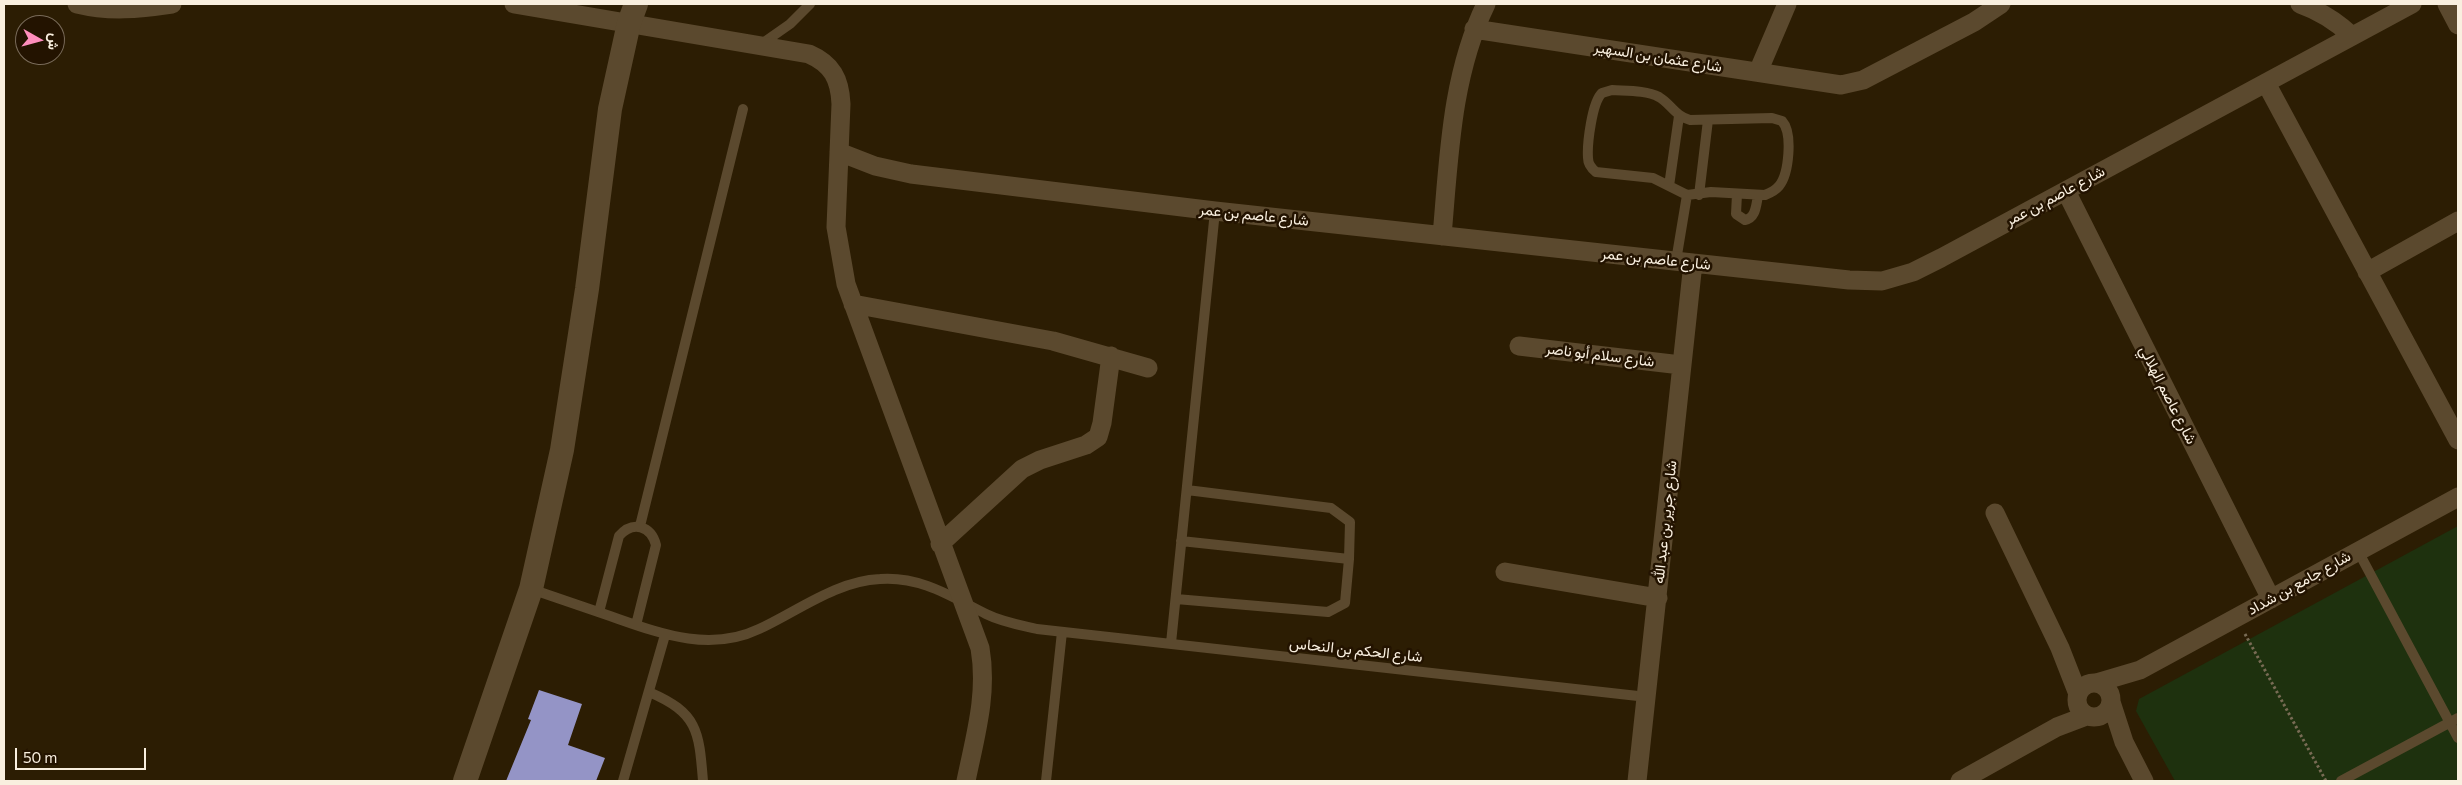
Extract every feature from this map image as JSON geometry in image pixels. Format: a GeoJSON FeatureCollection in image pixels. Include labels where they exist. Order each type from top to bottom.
{"type":"FeatureCollection","features":[{"type":"Feature","properties":{"kind":"street"},"geometry":{"type":"LineString","coordinates":[[77,4],[106,10],[136,10],[172,4]]}},
{"type":"Feature","properties":{"kind":"street"},"geometry":{"type":"LineString","coordinates":[[514,4],[632,13],[760,45],[809,54],[822,59],[832,70],[840,85],[836,207],[838,246],[846,284],[940,544],[980,648],[984,683],[983,700],[966,781]]}},
{"type":"Feature","properties":{"kind":"street"},"geometry":{"type":"LineString","coordinates":[[1442,236],[1458,88],[1474,29],[1486,4]]}},
{"type":"Feature","properties":{"kind":"street"},"geometry":{"type":"LineString","coordinates":[[1758,72],[1788,4]]}},
{"type":"Feature","properties":{"kind":"street","name":"شارع عثمان بن السهير"},"geometry":{"type":"LineString","coordinates":[[1474,29],[1841,85],[1863,80],[1974,22],[2001,4]]}},
{"type":"Feature","properties":{"kind":"street"},"geometry":{"type":"LineString","coordinates":[[2300,4],[2316,10],[2340,24],[2352,36]]}},
{"type":"Feature","properties":{"kind":"street","name":"شارع عاصم بن عمر"},"geometry":{"type":"LineString","coordinates":[[839,152],[875,166],[911,174],[1215,211],[1849,280],[1882,281],[1913,272],[2412,4]]}},
{"type":"Feature","properties":{"kind":"street"},"geometry":{"type":"LineString","coordinates":[[2447,4],[2458,25]]}},
{"type":"Feature","properties":{"kind":"street"},"geometry":{"type":"LineString","coordinates":[[464,781],[531,589],[562,450],[587,289],[610,108],[632,13]]}},
{"type":"Feature","properties":{"kind":"street"},"geometry":{"type":"LineString","coordinates":[[2266,82],[2458,440]]}},
{"type":"Feature","properties":{"kind":"street","name":"شارع عاصم الهلالي"},"geometry":{"type":"LineString","coordinates":[[2066,191],[2271,599]]}},
{"type":"Feature","properties":{"kind":"street"},"geometry":{"type":"LineString","coordinates":[[2367,272],[2458,221]]}},
{"type":"Feature","properties":{"kind":"street","name":"شارع جرير بن عبد الله"},"geometry":{"type":"LineString","coordinates":[[1637,781],[1658,598],[1681,365],[1685,262]]}},
{"type":"Feature","properties":{"kind":"street"},"geometry":{"type":"LineString","coordinates":[[853,304],[1053,341],[1148,368]]}},
{"type":"Feature","properties":{"kind":"street","name":"شارع سلام أبو ناصر"},"geometry":{"type":"LineString","coordinates":[[1519,346],[1681,365]]}},
{"type":"Feature","properties":{"kind":"street"},"geometry":{"type":"LineString","coordinates":[[940,544],[1022,469],[1035,462],[1086,445],[1098,437],[1101,430],[1111,356]]}},
{"type":"Feature","properties":{"kind":"street","name":"شارع جامع بن شداد"},"geometry":{"type":"LineString","coordinates":[[2140,670],[2458,497]]}},
{"type":"Feature","properties":{"kind":"street"},"geometry":{"type":"LineString","coordinates":[[1995,513],[2060,648],[2077,695],[2079,708],[2088,717],[2124,742]]}},
{"type":"Feature","properties":{"kind":"street"},"geometry":{"type":"LineString","coordinates":[[1505,572],[1658,598]]}},
{"type":"Feature","properties":{"kind":"street"},"geometry":{"type":"LineString","coordinates":[[2060,648],[2068,660],[2095,683],[2106,688],[2124,742],[2144,781]]}},
{"type":"Feature","properties":{"kind":"street"},"geometry":{"type":"LineString","coordinates":[[2043,734],[2084,686],[2140,670]]}},
{"type":"Feature","properties":{"kind":"street"},"geometry":{"type":"LineString","coordinates":[[1960,781],[2043,734],[2088,717],[2104,714],[2111,700],[2140,670]]}},
{"type":"Feature","properties":{"kind":"lane"},"geometry":{"type":"LineString","coordinates":[[760,45],[790,24],[810,4]]}},
{"type":"Feature","properties":{"kind":"lane"},"geometry":{"type":"LineString","coordinates":[[1607,91],[1647,93],[1664,101],[1679,116],[1690,120],[1708,120],[1772,118],[1782,121],[1786,125],[1789,135],[1782,180],[1772,192],[1758,196],[1711,192],[1687,195],[1653,178],[1601,174],[1591,168],[1588,158],[1594,105],[1598,96],[1607,91]]}},
{"type":"Feature","properties":{"kind":"lane"},"geometry":{"type":"LineString","coordinates":[[640,526],[743,109]]}},
{"type":"Feature","properties":{"kind":"lane"},"geometry":{"type":"LineString","coordinates":[[1670,186],[1679,116]]}},
{"type":"Feature","properties":{"kind":"lane"},"geometry":{"type":"LineString","coordinates":[[1699,195],[1708,120]]}},
{"type":"Feature","properties":{"kind":"lane"},"geometry":{"type":"LineString","coordinates":[[1737,194],[1736,214],[1745,220],[1754,214],[1758,196]]}},
{"type":"Feature","properties":{"kind":"lane"},"geometry":{"type":"LineString","coordinates":[[1685,262],[1687,195]]}},
{"type":"Feature","properties":{"kind":"lane"},"geometry":{"type":"LineString","coordinates":[[1171,643],[1215,211]]}},
{"type":"Feature","properties":{"kind":"lane"},"geometry":{"type":"LineString","coordinates":[[1176,598],[1328,612],[1345,603],[1350,559],[1350,522],[1331,508],[1187,490]]}},
{"type":"Feature","properties":{"kind":"lane"},"geometry":{"type":"LineString","coordinates":[[599,612],[620,536],[625,530],[640,526],[654,536],[656,545],[636,625]]}},
{"type":"Feature","properties":{"kind":"lane"},"geometry":{"type":"LineString","coordinates":[[1182,542],[1350,559]]}},
{"type":"Feature","properties":{"kind":"lane"},"geometry":{"type":"LineString","coordinates":[[2358,551],[2454,720],[2458,738]]}},
{"type":"Feature","properties":{"kind":"lane","name":"شارع الحكم بن النحاس"},"geometry":{"type":"LineString","coordinates":[[531,589],[665,635],[710,641],[743,636],[846,585],[881,578],[917,582],[934,587],[988,615],[1012,623],[1062,632],[1647,697]]}},
{"type":"Feature","properties":{"kind":"lane"},"geometry":{"type":"LineString","coordinates":[[1046,781],[1062,632]]}},
{"type":"Feature","properties":{"kind":"lane"},"geometry":{"type":"LineString","coordinates":[[624,781],[665,635]]}},
{"type":"Feature","properties":{"kind":"lane"},"geometry":{"type":"LineString","coordinates":[[649,692],[673,702],[689,718],[699,740],[703,781]]}},
{"type":"Feature","properties":{"kind":"lane"},"geometry":{"type":"LineString","coordinates":[[2341,781],[2454,720]]}},
{"type":"Feature","properties":{"kind":"path"},"geometry":{"type":"LineString","coordinates":[[2236,618],[2326,781]]}},
{"type":"Feature","properties":{"kind":"green space"},"geometry":{"type":"Polygon","coordinates":[[[2458,526],[2458,781],[2175,781],[2136,711],[2139,699],[2458,526]]]}},
{"type":"Feature","properties":{"kind":"building"},"geometry":{"type":"Polygon","coordinates":[[[539,690],[582,704],[568,745],[605,758],[596,781],[506,781],[531,720],[528,719],[539,690]]]}}]}
